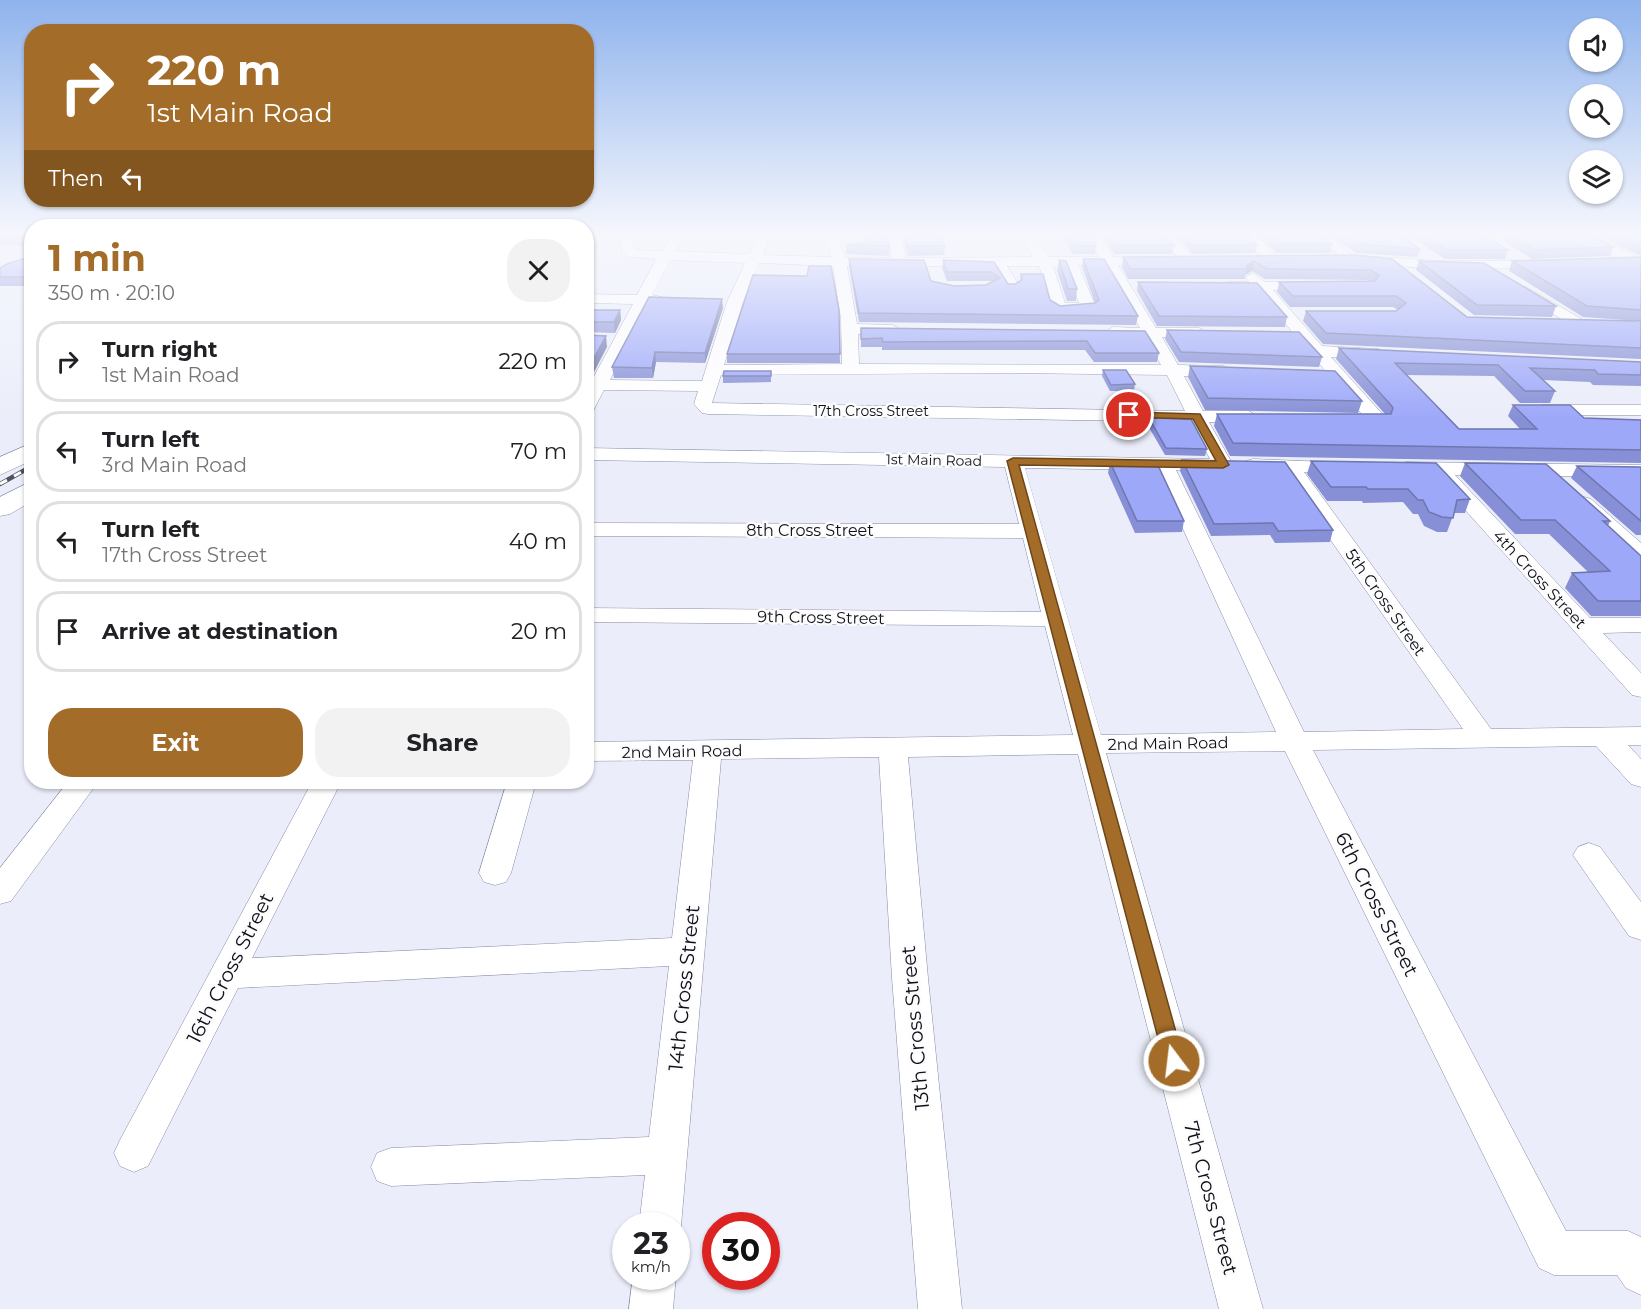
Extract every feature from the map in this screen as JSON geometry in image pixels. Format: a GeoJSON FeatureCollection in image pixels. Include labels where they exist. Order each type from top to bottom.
{"type":"FeatureCollection","features":[{"type":"Feature","properties":{"kind":"main road"},"geometry":{"type":"LineString","coordinates":[[0,467],[24,454]]}},
{"type":"Feature","properties":{"kind":"main road"},"geometry":{"type":"LineString","coordinates":[[0,508],[24,494]]}},
{"type":"Feature","properties":{"kind":"street"},"geometry":{"type":"LineString","coordinates":[[594,384],[622,340],[644,297]]}},
{"type":"Feature","properties":{"kind":"street","name":"17th Cross Street"},"geometry":{"type":"LineString","coordinates":[[732,297],[704,407],[716,410],[1197,416]]}},
{"type":"Feature","properties":{"kind":"street"},"geometry":{"type":"LineString","coordinates":[[846,297],[851,329],[851,370]]}},
{"type":"Feature","properties":{"kind":"street"},"geometry":{"type":"LineString","coordinates":[[1055,297],[1059,308],[1088,307],[1085,297]]}},
{"type":"Feature","properties":{"kind":"street"},"geometry":{"type":"LineString","coordinates":[[1130,297],[1172,369],[1223,465]]}},
{"type":"Feature","properties":{"kind":"street"},"geometry":{"type":"LineString","coordinates":[[1270,297],[1378,421],[1356,420]]}},
{"type":"Feature","properties":{"kind":"street"},"geometry":{"type":"LineString","coordinates":[[1536,297],[1579,324]]}},
{"type":"Feature","properties":{"kind":"street"},"geometry":{"type":"LineString","coordinates":[[594,298],[677,300]]}},
{"type":"Feature","properties":{"kind":"street"},"geometry":{"type":"LineString","coordinates":[[1044,308],[1049,323]]}},
{"type":"Feature","properties":{"kind":"street"},"geometry":{"type":"LineString","coordinates":[[1284,314],[1306,314]]}},
{"type":"Feature","properties":{"kind":"street"},"geometry":{"type":"LineString","coordinates":[[1535,324],[1600,324]]}},
{"type":"Feature","properties":{"kind":"street"},"geometry":{"type":"LineString","coordinates":[[851,329],[909,330]]}},
{"type":"Feature","properties":{"kind":"street"},"geometry":{"type":"LineString","coordinates":[[1096,332],[1221,333]]}},
{"type":"Feature","properties":{"kind":"street"},"geometry":{"type":"LineString","coordinates":[[1279,333],[1303,334]]}},
{"type":"Feature","properties":{"kind":"street"},"geometry":{"type":"LineString","coordinates":[[598,339],[622,340]]}},
{"type":"Feature","properties":{"kind":"street"},"geometry":{"type":"LineString","coordinates":[[1316,351],[1385,354]]}},
{"type":"Feature","properties":{"kind":"street"},"geometry":{"type":"LineString","coordinates":[[594,386],[851,370],[1172,369],[1243,372]]}},
{"type":"Feature","properties":{"kind":"street"},"geometry":{"type":"LineString","coordinates":[[1314,374],[1337,375]]}},
{"type":"Feature","properties":{"kind":"street"},"geometry":{"type":"LineString","coordinates":[[1521,411],[1641,410]]}},
{"type":"Feature","properties":{"kind":"street"},"geometry":{"type":"LineString","coordinates":[[1197,416],[1265,418]]}},
{"type":"Feature","properties":{"kind":"street","name":"1st Main Road"},"geometry":{"type":"LineString","coordinates":[[594,454],[1369,467]]}},
{"type":"Feature","properties":{"kind":"street","name":"7th Cross Street"},"geometry":{"type":"LineString","coordinates":[[1013,461],[1241,1309]]}},
{"type":"Feature","properties":{"kind":"street","name":"6th Cross Street"},"geometry":{"type":"LineString","coordinates":[[1163,464],[1294,741],[1554,1253],[1628,1252],[1641,1273]]}},
{"type":"Feature","properties":{"kind":"street","name":"5th Cross Street"},"geometry":{"type":"LineString","coordinates":[[1289,466],[1483,738]]}},
{"type":"Feature","properties":{"kind":"street"},"geometry":{"type":"LineString","coordinates":[[1392,467],[1641,471]]}},
{"type":"Feature","properties":{"kind":"street","name":"4th Cross Street"},"geometry":{"type":"LineString","coordinates":[[1438,468],[1641,689]]}},
{"type":"Feature","properties":{"kind":"street"},"geometry":{"type":"LineString","coordinates":[[1547,470],[1641,555]]}},
{"type":"Feature","properties":{"kind":"street"},"geometry":{"type":"LineString","coordinates":[[594,517],[598,508]]}},
{"type":"Feature","properties":{"kind":"street","name":"8th Cross Street"},"geometry":{"type":"LineString","coordinates":[[594,532],[1031,531]]}},
{"type":"Feature","properties":{"kind":"street","name":"9th Cross Street"},"geometry":{"type":"LineString","coordinates":[[594,615],[1055,619]]}},
{"type":"Feature","properties":{"kind":"street"},"geometry":{"type":"LineString","coordinates":[[1583,626],[1641,625]]}},
{"type":"Feature","properties":{"kind":"street","name":"2nd Main Road"},"geometry":{"type":"LineString","coordinates":[[594,752],[1641,736]]}},
{"type":"Feature","properties":{"kind":"street"},"geometry":{"type":"LineString","coordinates":[[1604,737],[1641,777]]}},
{"type":"Feature","properties":{"kind":"street","name":"13th Cross Street"},"geometry":{"type":"LineString","coordinates":[[893,748],[910,978],[940,1309]]}},
{"type":"Feature","properties":{"kind":"street","name":"14th Cross Street"},"geometry":{"type":"LineString","coordinates":[[661,1212],[708,750]]}},
{"type":"Feature","properties":{"kind":"street"},"geometry":{"type":"LineString","coordinates":[[0,892],[78,789]]}},
{"type":"Feature","properties":{"kind":"street","name":"16th Cross Street"},"geometry":{"type":"LineString","coordinates":[[134,1154],[322,789]]}},
{"type":"Feature","properties":{"kind":"street"},"geometry":{"type":"LineString","coordinates":[[495,873],[518,789]]}},
{"type":"Feature","properties":{"kind":"street"},"geometry":{"type":"LineString","coordinates":[[1589,855],[1641,927]]}},
{"type":"Feature","properties":{"kind":"street"},"geometry":{"type":"LineString","coordinates":[[227,974],[688,951]]}},
{"type":"Feature","properties":{"kind":"street"},"geometry":{"type":"LineString","coordinates":[[391,1167],[667,1155]]}},
{"type":"Feature","properties":{"kind":"street"},"geometry":{"type":"LineString","coordinates":[[651,1309],[653,1290]]}},
{"type":"Feature","properties":{"kind":"building"},"geometry":{"type":"Polygon","coordinates":[[[649,297],[722,299],[705,353],[655,352],[652,368],[612,367],[649,297]]]}},
{"type":"Feature","properties":{"kind":"building"},"geometry":{"type":"Polygon","coordinates":[[[746,297],[837,297],[840,354],[727,354],[746,297]]]}},
{"type":"Feature","properties":{"kind":"building"},"geometry":{"type":"Polygon","coordinates":[[[856,297],[1049,297],[1060,306],[1095,303],[1099,300],[1098,297],[1127,297],[1138,316],[859,313],[856,297]]]}},
{"type":"Feature","properties":{"kind":"building"},"geometry":{"type":"Polygon","coordinates":[[[1147,297],[1269,297],[1287,317],[1159,316],[1147,297]]]}},
{"type":"Feature","properties":{"kind":"building"},"geometry":{"type":"Polygon","coordinates":[[[1398,297],[1441,297],[1467,317],[1641,320],[1641,348],[1326,333],[1306,311],[1396,311],[1406,303],[1398,297]]]}},
{"type":"Feature","properties":{"kind":"building"},"geometry":{"type":"Polygon","coordinates":[[[1467,297],[1541,297],[1556,306],[1477,305],[1467,297]]]}},
{"type":"Feature","properties":{"kind":"building"},"geometry":{"type":"Polygon","coordinates":[[[1572,297],[1641,297],[1641,310],[1587,306],[1572,297]]]}},
{"type":"Feature","properties":{"kind":"building"},"geometry":{"type":"Polygon","coordinates":[[[594,310],[620,310],[614,322],[594,322],[594,310]]]}},
{"type":"Feature","properties":{"kind":"building"},"geometry":{"type":"Polygon","coordinates":[[[861,328],[1145,331],[1159,353],[1095,353],[1087,341],[883,342],[882,338],[861,339],[861,328]]]}},
{"type":"Feature","properties":{"kind":"building"},"geometry":{"type":"Polygon","coordinates":[[[1167,330],[1299,332],[1322,357],[1181,352],[1167,330]]]}},
{"type":"Feature","properties":{"kind":"building"},"geometry":{"type":"Polygon","coordinates":[[[594,335],[606,336],[594,358],[594,335]]]}},
{"type":"Feature","properties":{"kind":"building"},"geometry":{"type":"Polygon","coordinates":[[[1339,348],[1641,362],[1641,375],[1598,374],[1595,370],[1530,368],[1555,391],[1525,391],[1498,365],[1395,363],[1459,429],[1537,429],[1513,405],[1570,405],[1584,418],[1641,420],[1641,450],[1233,443],[1217,414],[1391,414],[1393,408],[1390,404],[1339,348]]]}},
{"type":"Feature","properties":{"kind":"building"},"geometry":{"type":"Polygon","coordinates":[[[1190,366],[1335,371],[1362,401],[1208,398],[1190,366]]]}},
{"type":"Feature","properties":{"kind":"building"},"geometry":{"type":"Polygon","coordinates":[[[1103,370],[1126,370],[1135,384],[1111,385],[1103,370]]]}},
{"type":"Feature","properties":{"kind":"building"},"geometry":{"type":"Polygon","coordinates":[[[724,371],[771,371],[771,376],[723,376],[724,371]]]}},
{"type":"Feature","properties":{"kind":"building"},"geometry":{"type":"Polygon","coordinates":[[[1149,418],[1191,419],[1207,449],[1166,448],[1149,418]]]}},
{"type":"Feature","properties":{"kind":"building"},"geometry":{"type":"Polygon","coordinates":[[[1182,460],[1285,462],[1333,530],[1278,531],[1273,523],[1214,524],[1182,460]]]}},
{"type":"Feature","properties":{"kind":"building"},"geometry":{"type":"Polygon","coordinates":[[[1156,461],[1184,521],[1137,521],[1110,462],[1156,461]]]}},
{"type":"Feature","properties":{"kind":"building"},"geometry":{"type":"Polygon","coordinates":[[[1311,461],[1436,463],[1470,499],[1457,500],[1453,518],[1442,517],[1429,512],[1423,500],[1418,500],[1408,489],[1331,487],[1311,461]]]}},
{"type":"Feature","properties":{"kind":"building"},"geometry":{"type":"Polygon","coordinates":[[[1465,463],[1546,464],[1610,521],[1603,521],[1641,556],[1641,601],[1598,601],[1572,573],[1610,571],[1555,520],[1521,520],[1465,463]]]}},
{"type":"Feature","properties":{"kind":"building"},"geometry":{"type":"Polygon","coordinates":[[[1577,466],[1641,467],[1641,521],[1577,466]]]}},
{"type":"Feature","properties":{"kind":"railway"},"geometry":{"type":"LineString","coordinates":[[0,484],[24,470]]}},
{"type":"Feature","properties":{"kind":"route"},"geometry":{"type":"LineString","coordinates":[[1129,415],[1197,416],[1223,465],[1013,461],[1174,1061]]}}]}
